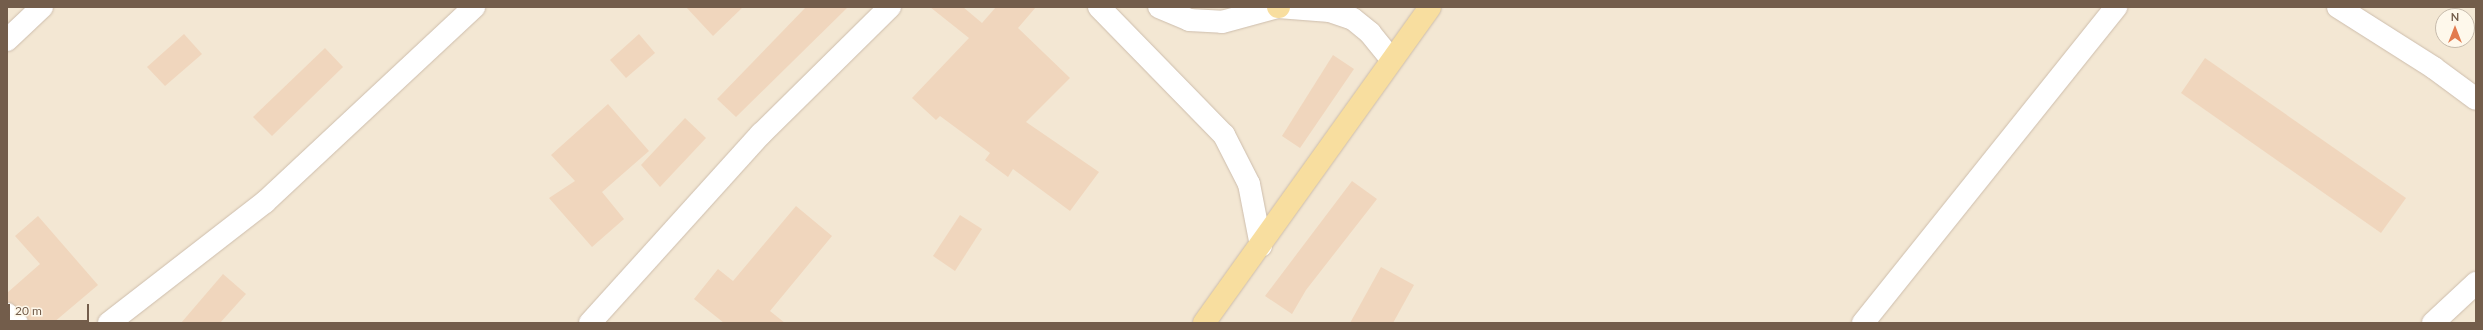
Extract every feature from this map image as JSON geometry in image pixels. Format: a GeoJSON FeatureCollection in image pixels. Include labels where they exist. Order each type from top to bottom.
{"type":"FeatureCollection","features":[{"type":"Feature","properties":{"kind":"main road"},"geometry":{"type":"LineString","coordinates":[[1204,323],[1261,246],[1391,59],[1430,7]]}},
{"type":"Feature","properties":{"kind":"street"},"geometry":{"type":"LineString","coordinates":[[7,40],[42,7]]}},
{"type":"Feature","properties":{"kind":"street"},"geometry":{"type":"LineString","coordinates":[[109,323],[265,202],[474,7]]}},
{"type":"Feature","properties":{"kind":"street"},"geometry":{"type":"LineString","coordinates":[[590,323],[761,134],[890,7]]}},
{"type":"Feature","properties":{"kind":"street"},"geometry":{"type":"LineString","coordinates":[[1099,7],[1224,135],[1249,184],[1261,246]]}},
{"type":"Feature","properties":{"kind":"street"},"geometry":{"type":"LineString","coordinates":[[1159,7],[1189,20],[1222,22],[1278,7],[1330,11],[1353,19],[1370,33],[1391,59]]}},
{"type":"Feature","properties":{"kind":"street"},"geometry":{"type":"LineString","coordinates":[[1863,323],[2116,7]]}},
{"type":"Feature","properties":{"kind":"street"},"geometry":{"type":"LineString","coordinates":[[2338,7],[2434,68],[2476,99]]}},
{"type":"Feature","properties":{"kind":"street"},"geometry":{"type":"LineString","coordinates":[[2433,323],[2476,283]]}},
{"type":"Feature","properties":{"kind":"street"},"geometry":{"type":"LineString","coordinates":[[7,314],[17,323]]}},
{"type":"Feature","properties":{"kind":"shaded area"},"geometry":{"type":"Polygon","coordinates":[[[7,7],[2476,7],[2476,323],[7,323],[7,7]]]}},
{"type":"Feature","properties":{"kind":"building"},"geometry":{"type":"Polygon","coordinates":[[[686,7],[743,7],[713,36],[686,7]]]}},
{"type":"Feature","properties":{"kind":"building"},"geometry":{"type":"Polygon","coordinates":[[[806,7],[848,7],[736,117],[717,99],[806,7]]]}},
{"type":"Feature","properties":{"kind":"building"},"geometry":{"type":"Polygon","coordinates":[[[930,7],[963,7],[982,23],[996,7],[1036,7],[1018,28],[1070,78],[1026,122],[1099,172],[1070,211],[1013,169],[1008,177],[985,160],[990,153],[940,116],[936,120],[912,98],[969,38],[930,7]]]}},
{"type":"Feature","properties":{"kind":"building"},"geometry":{"type":"Polygon","coordinates":[[[184,34],[202,54],[165,86],[147,67],[184,34]]]}},
{"type":"Feature","properties":{"kind":"building"},"geometry":{"type":"Polygon","coordinates":[[[639,34],[655,53],[626,78],[610,60],[639,34]]]}},
{"type":"Feature","properties":{"kind":"building"},"geometry":{"type":"Polygon","coordinates":[[[325,48],[343,67],[272,136],[253,117],[325,48]]]}},
{"type":"Feature","properties":{"kind":"building"},"geometry":{"type":"Polygon","coordinates":[[[1333,55],[1354,69],[1300,148],[1282,136],[1333,55]]]}},
{"type":"Feature","properties":{"kind":"building"},"geometry":{"type":"Polygon","coordinates":[[[2205,58],[2406,198],[2381,233],[2181,93],[2205,58]]]}},
{"type":"Feature","properties":{"kind":"building"},"geometry":{"type":"Polygon","coordinates":[[[608,104],[649,151],[602,192],[624,219],[592,247],[549,198],[575,181],[551,155],[608,104]]]}},
{"type":"Feature","properties":{"kind":"building"},"geometry":{"type":"Polygon","coordinates":[[[685,118],[706,138],[660,187],[641,165],[685,118]]]}},
{"type":"Feature","properties":{"kind":"building"},"geometry":{"type":"Polygon","coordinates":[[[1352,181],[1377,199],[1306,290],[1292,314],[1265,296],[1352,181]]]}},
{"type":"Feature","properties":{"kind":"building"},"geometry":{"type":"Polygon","coordinates":[[[796,206],[832,236],[770,311],[785,323],[724,323],[694,299],[718,269],[733,281],[796,206]]]}},
{"type":"Feature","properties":{"kind":"building"},"geometry":{"type":"Polygon","coordinates":[[[960,215],[982,229],[955,271],[933,256],[960,215]]]}},
{"type":"Feature","properties":{"kind":"building"},"geometry":{"type":"Polygon","coordinates":[[[38,216],[98,285],[53,323],[29,323],[25,314],[7,302],[7,293],[40,264],[15,236],[38,216]]]}},
{"type":"Feature","properties":{"kind":"building"},"geometry":{"type":"Polygon","coordinates":[[[1381,267],[1414,285],[1393,323],[1350,323],[1381,267]]]}},
{"type":"Feature","properties":{"kind":"building"},"geometry":{"type":"Polygon","coordinates":[[[223,274],[246,294],[220,323],[181,323],[223,274]]]}}]}
